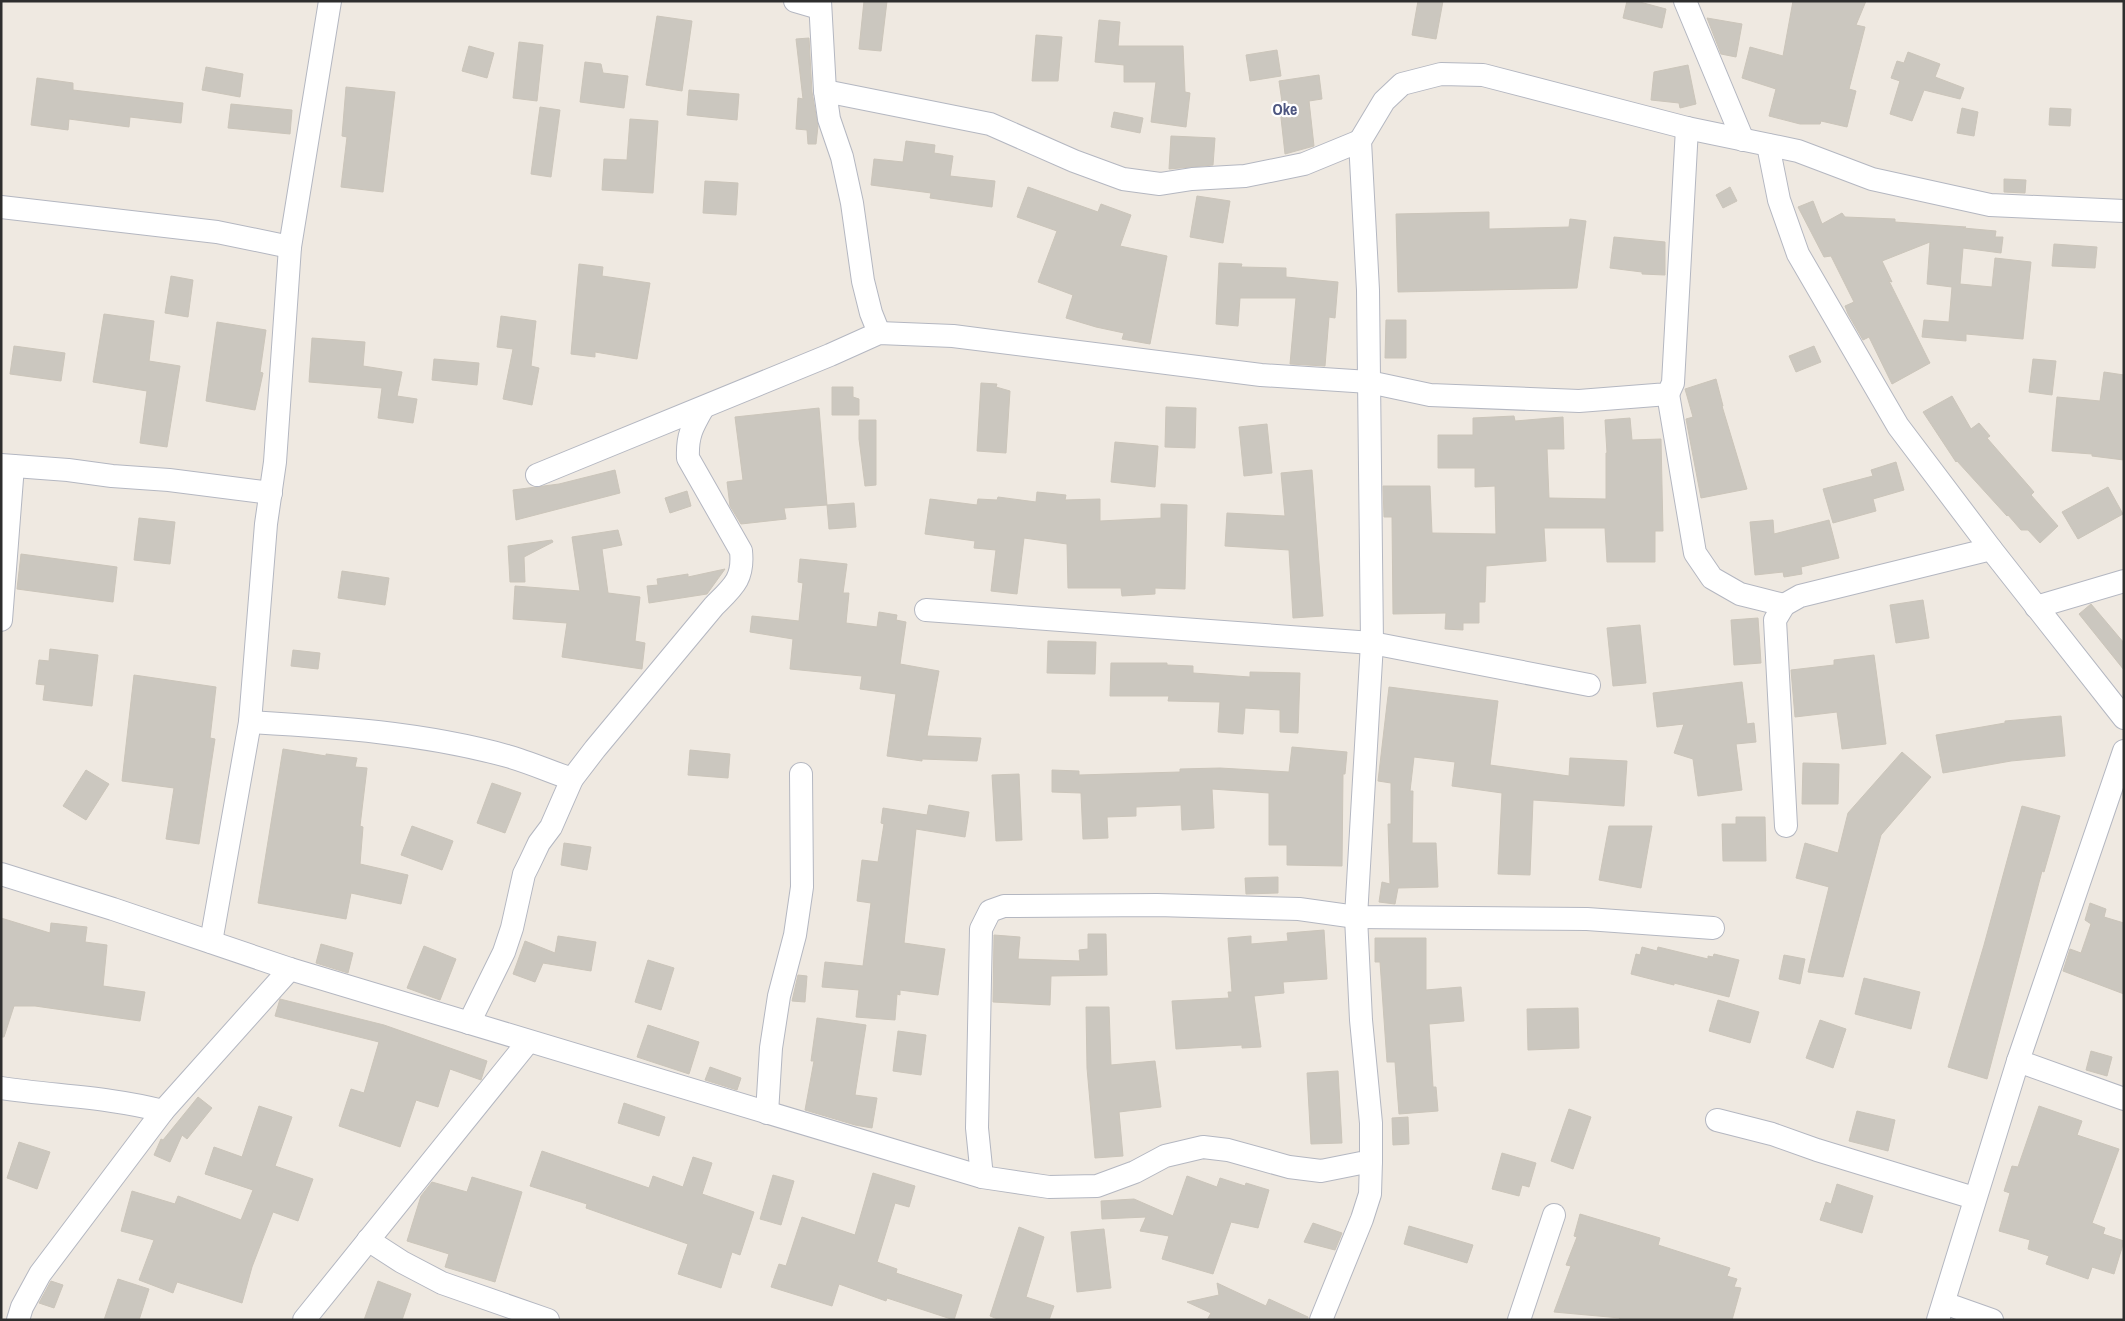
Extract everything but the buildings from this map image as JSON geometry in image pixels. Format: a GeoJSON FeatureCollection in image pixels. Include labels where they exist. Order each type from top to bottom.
{"type":"FeatureCollection","features":[{"type":"Feature","properties":{"kind":"street"},"geometry":{"type":"LineString","coordinates":[[211,942],[250,722],[266,524],[275,462],[290,247],[330,1]]}},
{"type":"Feature","properties":{"kind":"street"},"geometry":{"type":"LineString","coordinates":[[795,1],[820,5],[825,91],[829,119],[842,157],[852,203],[863,281],[871,313],[879,333]]}},
{"type":"Feature","properties":{"kind":"street"},"geometry":{"type":"LineString","coordinates":[[1685,1],[1743,140]]}},
{"type":"Feature","properties":{"kind":"street"},"geometry":{"type":"LineString","coordinates":[[1321,1320],[1362,1219],[1370,1194],[1371,1123],[1356,917],[1372,643],[1368,290],[1360,141],[1384,101],[1402,84],[1441,74],[1492,76],[1687,128],[1798,151],[1872,180],[1990,205],[2124,211]]}},
{"type":"Feature","properties":{"kind":"street"},"geometry":{"type":"LineString","coordinates":[[825,91],[990,124],[1074,161],[1123,179],[1160,184],[1192,179],[1245,176],[1304,164],[1360,141]]}},
{"type":"Feature","properties":{"kind":"street"},"geometry":{"type":"LineString","coordinates":[[1687,128],[1673,383],[1668,394],[1695,553],[1712,578],[1740,594],[1784,605]]}},
{"type":"Feature","properties":{"kind":"street"},"geometry":{"type":"LineString","coordinates":[[1768,145],[1779,200],[1798,254],[1898,426],[1991,549],[2124,718]]}},
{"type":"Feature","properties":{"kind":"street"},"geometry":{"type":"LineString","coordinates":[[1,206],[216,232],[290,247]]}},
{"type":"Feature","properties":{"kind":"street"},"geometry":{"type":"LineString","coordinates":[[537,475],[703,408],[879,333],[953,336],[1261,375],[1369,382],[1430,395],[1579,402],[1668,394]]}},
{"type":"Feature","properties":{"kind":"street"},"geometry":{"type":"LineString","coordinates":[[469,1023],[504,952],[512,928],[524,874],[539,843],[551,827],[572,780],[594,749],[732,588],[740,576],[742,564],[740,551],[688,458],[687,441],[703,408]]}},
{"type":"Feature","properties":{"kind":"street"},"geometry":{"type":"LineString","coordinates":[[1,620],[7,466],[169,480],[271,493]]}},
{"type":"Feature","properties":{"kind":"street"},"geometry":{"type":"LineString","coordinates":[[1786,826],[1775,620],[1784,605],[1800,596],[1991,549]]}},
{"type":"Feature","properties":{"kind":"street"},"geometry":{"type":"LineString","coordinates":[[2036,606],[2124,580]]}},
{"type":"Feature","properties":{"kind":"street"},"geometry":{"type":"LineString","coordinates":[[926,610],[1372,643],[1589,685]]}},
{"type":"Feature","properties":{"kind":"street"},"geometry":{"type":"LineString","coordinates":[[250,722],[341,727],[453,743],[509,756],[572,780]]}},
{"type":"Feature","properties":{"kind":"street"},"geometry":{"type":"LineString","coordinates":[[1992,1320],[1941,1311],[1974,1198],[2018,1061],[2124,751]]}},
{"type":"Feature","properties":{"kind":"street"},"geometry":{"type":"LineString","coordinates":[[767,1113],[771,1048],[779,996],[796,935],[802,887],[801,774]]}},
{"type":"Feature","properties":{"kind":"street"},"geometry":{"type":"LineString","coordinates":[[1,874],[290,969],[982,1177],[1049,1187],[1097,1186],[1135,1172],[1165,1156],[1204,1147],[1228,1150],[1288,1167],[1321,1171],[1371,1161]]}},
{"type":"Feature","properties":{"kind":"street"},"geometry":{"type":"LineString","coordinates":[[982,1177],[977,1128],[981,929],[990,911],[1004,906],[1157,906],[1299,909],[1356,917],[1587,919],[1713,928]]}},
{"type":"Feature","properties":{"kind":"street"},"geometry":{"type":"LineString","coordinates":[[18,1320],[22,1307],[40,1274],[163,1111],[290,969]]}},
{"type":"Feature","properties":{"kind":"street"},"geometry":{"type":"LineString","coordinates":[[304,1320],[528,1042]]}},
{"type":"Feature","properties":{"kind":"street"},"geometry":{"type":"LineString","coordinates":[[2018,1061],[2124,1100]]}},
{"type":"Feature","properties":{"kind":"street"},"geometry":{"type":"LineString","coordinates":[[1,1088],[144,1106],[163,1111]]}},
{"type":"Feature","properties":{"kind":"street"},"geometry":{"type":"LineString","coordinates":[[1717,1120],[1772,1134],[1817,1150],[1974,1198]]}},
{"type":"Feature","properties":{"kind":"street"},"geometry":{"type":"LineString","coordinates":[[1519,1320],[1554,1215]]}},
{"type":"Feature","properties":{"kind":"street"},"geometry":{"type":"LineString","coordinates":[[368,1240],[402,1262],[442,1283],[548,1320]]}},
{"type":"Feature","properties":{"kind":"district","name":"Oke"},"geometry":{"type":"Point","coordinates":[1285,109]}}]}
